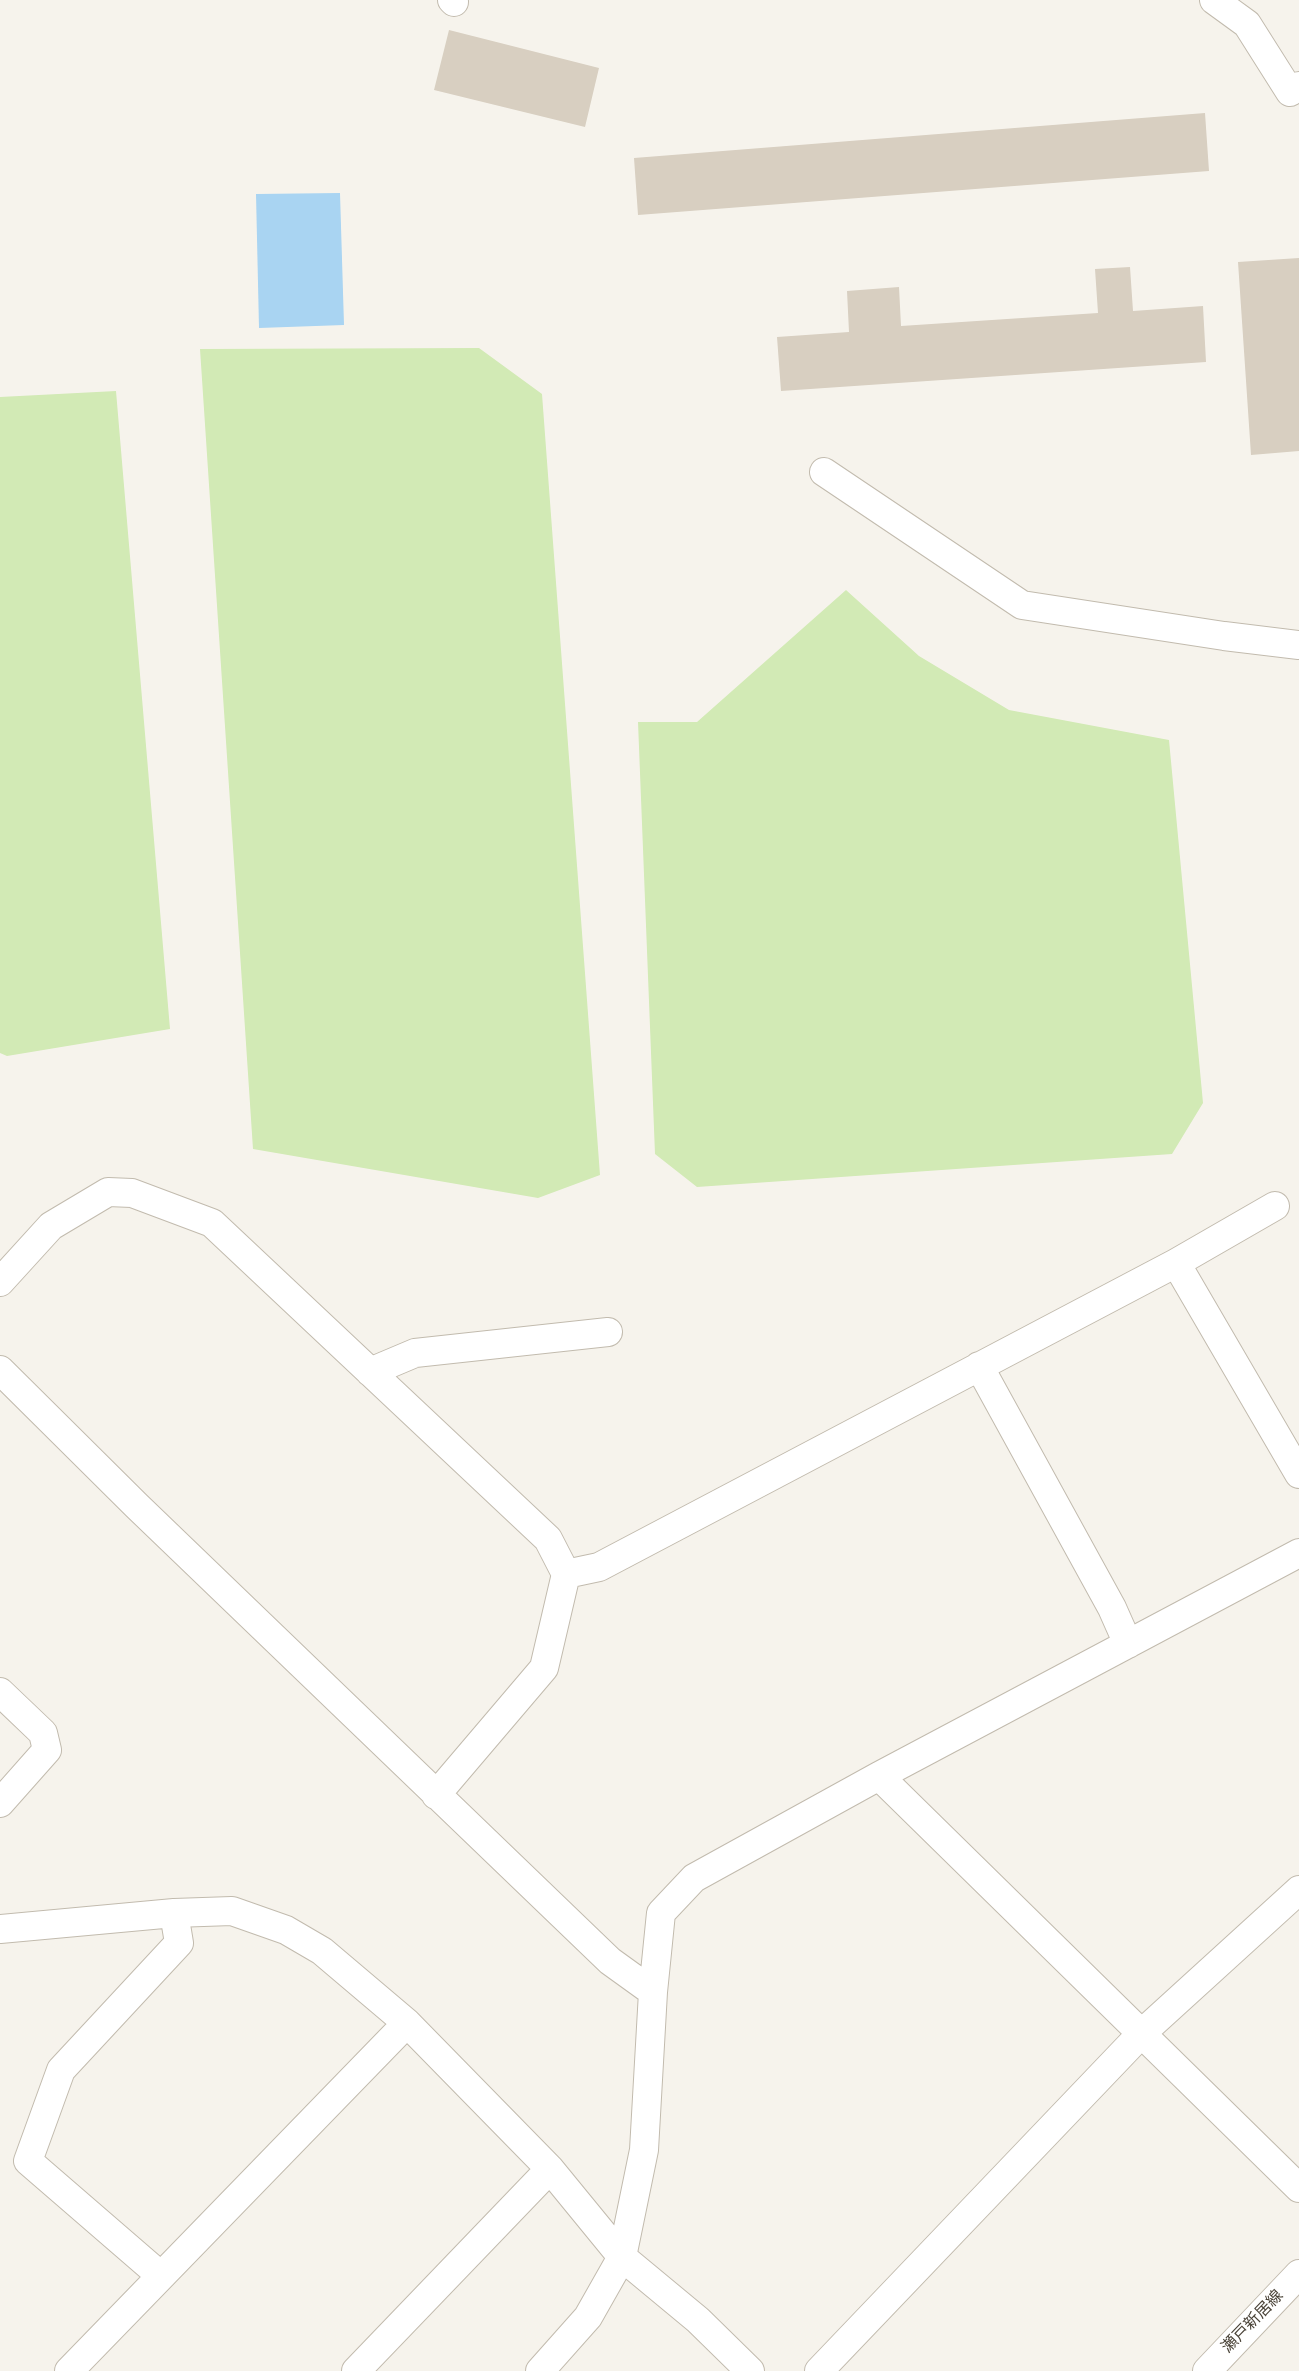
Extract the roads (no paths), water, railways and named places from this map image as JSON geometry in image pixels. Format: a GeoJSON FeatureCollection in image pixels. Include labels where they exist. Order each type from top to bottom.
{"type":"FeatureCollection","features":[{"type":"Feature","properties":{"kind":"street"},"geometry":{"type":"LineString","coordinates":[[1214,0],[1247,24],[1290,92],[1299,86]]}},
{"type":"Feature","properties":{"kind":"street"},"geometry":{"type":"LineString","coordinates":[[824,472],[1022,605],[1224,636],[1299,645]]}},
{"type":"Feature","properties":{"kind":"street"},"geometry":{"type":"LineString","coordinates":[[0,1282],[51,1226],[108,1192],[132,1193],[212,1223],[548,1539],[566,1574],[544,1668],[436,1794]]}},
{"type":"Feature","properties":{"kind":"street"},"geometry":{"type":"LineString","coordinates":[[566,1574],[599,1567],[1176,1263],[1275,1206]]}},
{"type":"Feature","properties":{"kind":"street"},"geometry":{"type":"LineString","coordinates":[[1176,1263],[1299,1474]]}},
{"type":"Feature","properties":{"kind":"street"},"geometry":{"type":"LineString","coordinates":[[370,1372],[415,1353],[608,1332]]}},
{"type":"Feature","properties":{"kind":"street"},"geometry":{"type":"LineString","coordinates":[[980,1366],[1107,1600],[1128,1644]]}},
{"type":"Feature","properties":{"kind":"street"},"geometry":{"type":"LineString","coordinates":[[0,1370],[137,1506],[610,1961],[653,1992]]}},
{"type":"Feature","properties":{"kind":"street"},"geometry":{"type":"LineString","coordinates":[[540,2371],[588,2317],[622,2257],[644,2150],[653,1992],[661,1913],[694,1878],[880,1776],[1299,1553]]}},
{"type":"Feature","properties":{"kind":"street"},"geometry":{"type":"LineString","coordinates":[[0,1692],[43,1733],[47,1750],[0,1803]]}},
{"type":"Feature","properties":{"kind":"street"},"geometry":{"type":"LineString","coordinates":[[880,1776],[1299,2188]]}},
{"type":"Feature","properties":{"kind":"street"},"geometry":{"type":"LineString","coordinates":[[818,2371],[1142,2033],[1299,1890]]}},
{"type":"Feature","properties":{"kind":"street"},"geometry":{"type":"LineString","coordinates":[[0,1929],[174,1913],[232,1911],[286,1930],[322,1951],[407,2024],[550,2169],[622,2257],[698,2320],[750,2371]]}},
{"type":"Feature","properties":{"kind":"street"},"geometry":{"type":"LineString","coordinates":[[161,2276],[28,2161],[61,2070],[179,1943],[174,1913]]}},
{"type":"Feature","properties":{"kind":"street"},"geometry":{"type":"LineString","coordinates":[[68,2371],[407,2024]]}},
{"type":"Feature","properties":{"kind":"street"},"geometry":{"type":"LineString","coordinates":[[356,2371],[550,2169]]}},
{"type":"Feature","properties":{"kind":"street","name":"瀬戸新居線"},"geometry":{"type":"LineString","coordinates":[[1207,2371],[1299,2274]]}},
{"type":"Feature","properties":{"kind":"water"},"geometry":{"type":"Polygon","coordinates":[[[340,193],[344,325],[259,328],[256,194],[340,193]]]}}]}
